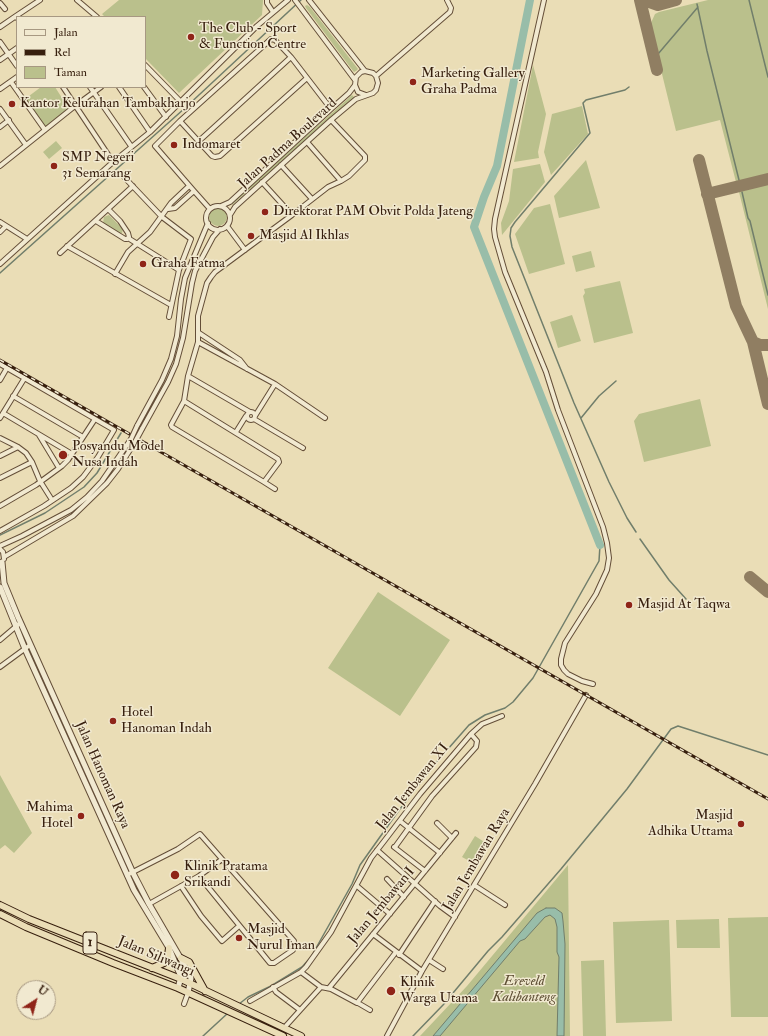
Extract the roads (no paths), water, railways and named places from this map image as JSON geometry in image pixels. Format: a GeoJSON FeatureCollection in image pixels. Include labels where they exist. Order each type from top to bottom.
{"type":"FeatureCollection","features":[{"type":"Feature","properties":{"kind":"highway","name":"Jalan Siliwangi"},"geometry":{"type":"LineString","coordinates":[[0,905],[29,919],[181,979],[301,1036]]}},
{"type":"Feature","properties":{"kind":"highway","name":"Jalan Siliwangi"},"geometry":{"type":"LineString","coordinates":[[0,914],[26,927],[178,988],[283,1036]]}},
{"type":"Feature","properties":{"kind":"highway"},"geometry":{"type":"LineString","coordinates":[[152,968],[164,963],[168,956],[169,948]]}},
{"type":"Feature","properties":{"kind":"highway"},"geometry":{"type":"LineString","coordinates":[[181,958],[189,962],[205,991]]}},
{"type":"Feature","properties":{"kind":"street"},"geometry":{"type":"LineString","coordinates":[[17,16],[40,0]]}},
{"type":"Feature","properties":{"kind":"street"},"geometry":{"type":"LineString","coordinates":[[77,0],[96,16]]}},
{"type":"Feature","properties":{"kind":"street"},"geometry":{"type":"LineString","coordinates":[[267,0],[272,12]]}},
{"type":"Feature","properties":{"kind":"street"},"geometry":{"type":"LineString","coordinates":[[0,264],[131,146],[150,132],[272,12],[288,0]]}},
{"type":"Feature","properties":{"kind":"street"},"geometry":{"type":"LineString","coordinates":[[294,0],[355,82],[358,92],[366,95],[373,93],[376,90],[378,83],[376,76],[373,73],[365,71],[358,74],[355,82]]}},
{"type":"Feature","properties":{"kind":"street"},"geometry":{"type":"LineString","coordinates":[[309,0],[365,71]]}},
{"type":"Feature","properties":{"kind":"street"},"geometry":{"type":"LineString","coordinates":[[376,76],[450,12],[450,4],[446,0]]}},
{"type":"Feature","properties":{"kind":"street"},"geometry":{"type":"LineString","coordinates":[[450,4],[455,0]]}},
{"type":"Feature","properties":{"kind":"street"},"geometry":{"type":"LineString","coordinates":[[544,0],[495,218],[494,229],[505,272],[546,372],[558,410],[603,527],[607,542],[609,558],[607,570],[596,594],[565,643],[561,659],[561,665],[568,674],[582,681],[593,684]]}},
{"type":"Feature","properties":{"kind":"street"},"geometry":{"type":"LineString","coordinates":[[0,3],[5,9]]}},
{"type":"Feature","properties":{"kind":"street"},"geometry":{"type":"LineString","coordinates":[[0,27],[16,17]]}},
{"type":"Feature","properties":{"kind":"street"},"geometry":{"type":"LineString","coordinates":[[210,209],[156,148],[156,143],[271,39],[275,40],[291,57],[331,109]]}},
{"type":"Feature","properties":{"kind":"street"},"geometry":{"type":"LineString","coordinates":[[0,42],[16,65]]}},
{"type":"Feature","properties":{"kind":"street"},"geometry":{"type":"LineString","coordinates":[[0,60],[16,49]]}},
{"type":"Feature","properties":{"kind":"street"},"geometry":{"type":"LineString","coordinates":[[199,142],[291,57]]}},
{"type":"Feature","properties":{"kind":"street"},"geometry":{"type":"LineString","coordinates":[[146,66],[181,102]]}},
{"type":"Feature","properties":{"kind":"street"},"geometry":{"type":"LineString","coordinates":[[0,89],[16,78]]}},
{"type":"Feature","properties":{"kind":"street"},"geometry":{"type":"LineString","coordinates":[[180,121],[212,156],[220,156],[307,78]]}},
{"type":"Feature","properties":{"kind":"street"},"geometry":{"type":"LineString","coordinates":[[11,82],[45,130]]}},
{"type":"Feature","properties":{"kind":"street","name":"Jalan Padma Boulevard"},"geometry":{"type":"LineString","coordinates":[[221,206],[230,202],[349,93],[355,82]]}},
{"type":"Feature","properties":{"kind":"street"},"geometry":{"type":"LineString","coordinates":[[64,88],[113,162]]}},
{"type":"Feature","properties":{"kind":"street"},"geometry":{"type":"LineString","coordinates":[[91,88],[131,146]]}},
{"type":"Feature","properties":{"kind":"street"},"geometry":{"type":"LineString","coordinates":[[0,166],[100,88]]}},
{"type":"Feature","properties":{"kind":"street"},"geometry":{"type":"LineString","coordinates":[[120,88],[150,132]]}},
{"type":"Feature","properties":{"kind":"street"},"geometry":{"type":"LineString","coordinates":[[145,88],[166,117]]}},
{"type":"Feature","properties":{"kind":"street","name":"Jalan Padma Boulevard"},"geometry":{"type":"LineString","coordinates":[[230,215],[235,207],[331,120],[356,99],[366,95]]}},
{"type":"Feature","properties":{"kind":"street"},"geometry":{"type":"LineString","coordinates":[[0,109],[26,145]]}},
{"type":"Feature","properties":{"kind":"street"},"geometry":{"type":"LineString","coordinates":[[0,127],[8,120]]}},
{"type":"Feature","properties":{"kind":"street"},"geometry":{"type":"LineString","coordinates":[[275,489],[171,425],[184,401],[188,376],[198,342],[198,316],[207,283],[211,276],[328,186],[349,176],[365,160],[366,158],[331,120]]}},
{"type":"Feature","properties":{"kind":"street"},"geometry":{"type":"LineString","coordinates":[[307,142],[341,181]]}},
{"type":"Feature","properties":{"kind":"street"},"geometry":{"type":"LineString","coordinates":[[281,165],[312,199]]}},
{"type":"Feature","properties":{"kind":"street"},"geometry":{"type":"LineString","coordinates":[[124,177],[162,217],[190,238],[190,242],[179,270],[169,317]]}},
{"type":"Feature","properties":{"kind":"street"},"geometry":{"type":"LineString","coordinates":[[262,182],[292,215]]}},
{"type":"Feature","properties":{"kind":"street"},"geometry":{"type":"LineString","coordinates":[[60,252],[133,186]]}},
{"type":"Feature","properties":{"kind":"street"},"geometry":{"type":"LineString","coordinates":[[115,274],[128,252],[150,232],[171,203],[189,186]]}},
{"type":"Feature","properties":{"kind":"street"},"geometry":{"type":"LineString","coordinates":[[168,209],[175,208],[194,191]]}},
{"type":"Feature","properties":{"kind":"street"},"geometry":{"type":"LineString","coordinates":[[177,198],[181,202]]}},
{"type":"Feature","properties":{"kind":"street"},"geometry":{"type":"LineString","coordinates":[[2,561],[3,552],[0,548],[71,510],[87,497],[102,481],[133,440],[142,429],[168,382],[176,364],[183,338],[195,272],[213,237],[220,229],[227,226],[230,219],[228,211],[221,206],[210,209],[207,215],[208,223],[186,278],[181,299],[177,336],[171,359],[162,380],[137,426],[133,440],[118,469],[107,483],[73,516],[27,543],[2,561]]}},
{"type":"Feature","properties":{"kind":"street"},"geometry":{"type":"LineString","coordinates":[[108,209],[120,221],[128,233],[128,238]]}},
{"type":"Feature","properties":{"kind":"street"},"geometry":{"type":"LineString","coordinates":[[96,221],[125,239],[128,238],[179,270]]}},
{"type":"Feature","properties":{"kind":"street"},"geometry":{"type":"LineString","coordinates":[[0,222],[27,239]]}},
{"type":"Feature","properties":{"kind":"street"},"geometry":{"type":"LineString","coordinates":[[208,223],[213,228],[220,229]]}},
{"type":"Feature","properties":{"kind":"street"},"geometry":{"type":"LineString","coordinates":[[0,232],[6,226]]}},
{"type":"Feature","properties":{"kind":"street"},"geometry":{"type":"LineString","coordinates":[[227,226],[245,250]]}},
{"type":"Feature","properties":{"kind":"street"},"geometry":{"type":"LineString","coordinates":[[67,246],[171,305]]}},
{"type":"Feature","properties":{"kind":"street"},"geometry":{"type":"LineString","coordinates":[[199,333],[240,360],[247,369]]}},
{"type":"Feature","properties":{"kind":"street"},"geometry":{"type":"LineString","coordinates":[[198,342],[275,384],[325,418]]}},
{"type":"Feature","properties":{"kind":"street"},"geometry":{"type":"LineString","coordinates":[[0,364],[113,429],[113,433],[83,477],[71,488],[0,531]]}},
{"type":"Feature","properties":{"kind":"street"},"geometry":{"type":"LineString","coordinates":[[0,380],[7,368]]}},
{"type":"Feature","properties":{"kind":"street"},"geometry":{"type":"LineString","coordinates":[[188,376],[248,414],[253,413],[254,417],[303,448]]}},
{"type":"Feature","properties":{"kind":"street"},"geometry":{"type":"LineString","coordinates":[[0,418],[24,378]]}},
{"type":"Feature","properties":{"kind":"street"},"geometry":{"type":"LineString","coordinates":[[248,414],[248,420],[252,420],[275,384]]}},
{"type":"Feature","properties":{"kind":"street"},"geometry":{"type":"LineString","coordinates":[[13,396],[83,437]]}},
{"type":"Feature","properties":{"kind":"street"},"geometry":{"type":"LineString","coordinates":[[184,401],[279,460],[276,467],[264,482]]}},
{"type":"Feature","properties":{"kind":"street"},"geometry":{"type":"LineString","coordinates":[[3,413],[72,454]]}},
{"type":"Feature","properties":{"kind":"street"},"geometry":{"type":"LineString","coordinates":[[236,432],[248,414]]}},
{"type":"Feature","properties":{"kind":"street"},"geometry":{"type":"LineString","coordinates":[[0,506],[40,482],[59,468],[72,454],[95,419]]}},
{"type":"Feature","properties":{"kind":"street"},"geometry":{"type":"LineString","coordinates":[[38,434],[59,468]]}},
{"type":"Feature","properties":{"kind":"street"},"geometry":{"type":"LineString","coordinates":[[0,438],[26,453],[32,462],[40,482],[52,500]]}},
{"type":"Feature","properties":{"kind":"street"},"geometry":{"type":"LineString","coordinates":[[0,456],[18,447]]}},
{"type":"Feature","properties":{"kind":"street"},"geometry":{"type":"LineString","coordinates":[[0,478],[32,462]]}},
{"type":"Feature","properties":{"kind":"street"},"geometry":{"type":"LineString","coordinates":[[22,536],[27,543]]}},
{"type":"Feature","properties":{"kind":"street","name":"Jalan Hanoman Raya"},"geometry":{"type":"LineString","coordinates":[[2,561],[4,583],[20,623],[133,873],[190,975],[188,993]]}},
{"type":"Feature","properties":{"kind":"street","name":"Jalan Hanoman Raya"},"geometry":{"type":"LineString","coordinates":[[0,587],[25,649],[134,890],[169,948],[181,975],[181,979]]}},
{"type":"Feature","properties":{"kind":"street"},"geometry":{"type":"LineString","coordinates":[[0,640],[20,623]]}},
{"type":"Feature","properties":{"kind":"street"},"geometry":{"type":"LineString","coordinates":[[0,667],[30,645]]}},
{"type":"Feature","properties":{"kind":"street","name":"Jalan Jembawan Raya"},"geometry":{"type":"LineString","coordinates":[[387,1036],[422,971],[546,766],[586,695]]}},
{"type":"Feature","properties":{"kind":"street","name":"Jalan Jembawan XI"},"geometry":{"type":"LineString","coordinates":[[357,886],[371,858],[377,850],[471,734],[482,724],[502,716]]}},
{"type":"Feature","properties":{"kind":"street"},"geometry":{"type":"LineString","coordinates":[[425,871],[394,846],[432,796],[476,747],[477,741],[471,734]]}},
{"type":"Feature","properties":{"kind":"street"},"geometry":{"type":"LineString","coordinates":[[400,820],[440,853]]}},
{"type":"Feature","properties":{"kind":"street"},"geometry":{"type":"LineString","coordinates":[[437,823],[452,838]]}},
{"type":"Feature","properties":{"kind":"street","name":"Jalan Jembawan I"},"geometry":{"type":"LineString","coordinates":[[329,988],[456,833]]}},
{"type":"Feature","properties":{"kind":"street"},"geometry":{"type":"LineString","coordinates":[[128,876],[178,849],[200,834],[294,943],[293,950],[272,963],[268,962],[199,876]]}},
{"type":"Feature","properties":{"kind":"street"},"geometry":{"type":"LineString","coordinates":[[377,850],[455,917]]}},
{"type":"Feature","properties":{"kind":"street"},"geometry":{"type":"LineString","coordinates":[[149,904],[199,876],[222,860]]}},
{"type":"Feature","properties":{"kind":"street"},"geometry":{"type":"LineString","coordinates":[[387,879],[404,897]]}},
{"type":"Feature","properties":{"kind":"street"},"geometry":{"type":"LineString","coordinates":[[474,885],[505,905]]}},
{"type":"Feature","properties":{"kind":"street"},"geometry":{"type":"LineString","coordinates":[[181,886],[201,916],[222,941],[239,926]]}},
{"type":"Feature","properties":{"kind":"street"},"geometry":{"type":"LineString","coordinates":[[357,886],[390,914]]}},
{"type":"Feature","properties":{"kind":"street","name":"Jalan Jembawan I"},"geometry":{"type":"LineString","coordinates":[[301,972],[310,963],[331,932],[357,886]]}},
{"type":"Feature","properties":{"kind":"street"},"geometry":{"type":"LineString","coordinates":[[358,1003],[397,954],[435,901]]}},
{"type":"Feature","properties":{"kind":"street"},"geometry":{"type":"LineString","coordinates":[[373,934],[397,954],[422,971]]}},
{"type":"Feature","properties":{"kind":"street"},"geometry":{"type":"LineString","coordinates":[[429,960],[443,969]]}},
{"type":"Feature","properties":{"kind":"street"},"geometry":{"type":"LineString","coordinates":[[250,1000],[301,972],[321,987],[329,988],[370,1010]]}},
{"type":"Feature","properties":{"kind":"street"},"geometry":{"type":"LineString","coordinates":[[178,988],[181,979]]}},
{"type":"Feature","properties":{"kind":"street"},"geometry":{"type":"LineString","coordinates":[[273,987],[276,992],[300,1010]]}},
{"type":"Feature","properties":{"kind":"street"},"geometry":{"type":"LineString","coordinates":[[284,1028],[321,987]]}},
{"type":"Feature","properties":{"kind":"street"},"geometry":{"type":"LineString","coordinates":[[184,1004],[188,993]]}},
{"type":"Feature","properties":{"kind":"waterway"},"geometry":{"type":"LineString","coordinates":[[0,273],[185,108],[301,0]]}},
{"type":"Feature","properties":{"kind":"waterway"},"geometry":{"type":"LineString","coordinates":[[530,0],[497,166],[484,197],[474,227],[600,545]]}},
{"type":"Feature","properties":{"kind":"waterway"},"geometry":{"type":"LineString","coordinates":[[749,0],[768,77]]}},
{"type":"Feature","properties":{"kind":"waterway"},"geometry":{"type":"LineString","coordinates":[[697,4],[739,180]]}},
{"type":"Feature","properties":{"kind":"waterway"},"geometry":{"type":"LineString","coordinates":[[658,54],[698,7]]}},
{"type":"Feature","properties":{"kind":"waterway"},"geometry":{"type":"LineString","coordinates":[[629,87],[625,90],[586,100],[583,103],[590,133],[515,222],[511,228],[510,236],[512,247],[574,403],[609,482],[627,518],[636,532]]}},
{"type":"Feature","properties":{"kind":"waterway"},"geometry":{"type":"LineString","coordinates":[[742,192],[768,295]]}},
{"type":"Feature","properties":{"kind":"waterway"},"geometry":{"type":"LineString","coordinates":[[581,418],[599,396],[616,381]]}},
{"type":"Feature","properties":{"kind":"waterway"},"geometry":{"type":"LineString","coordinates":[[0,535],[45,513],[84,487],[97,473],[121,433]]}},
{"type":"Feature","properties":{"kind":"waterway"},"geometry":{"type":"LineString","coordinates":[[640,539],[669,580],[686,599]]}},
{"type":"Feature","properties":{"kind":"waterway"},"geometry":{"type":"LineString","coordinates":[[239,1004],[248,997],[271,986],[302,967],[311,957],[352,884],[360,865],[433,766],[469,725],[485,715],[505,708],[513,702],[533,678],[599,561],[600,545]]}},
{"type":"Feature","properties":{"kind":"waterway"},"geometry":{"type":"LineString","coordinates":[[413,1036],[443,1005],[488,951],[561,869],[627,789],[671,729],[678,726],[768,755]]}},
{"type":"Feature","properties":{"kind":"waterway"},"geometry":{"type":"LineString","coordinates":[[203,1036],[228,1013]]}},
{"type":"Feature","properties":{"kind":"railway"},"geometry":{"type":"LineString","coordinates":[[0,360],[768,799]]}},
{"type":"Feature","properties":{"kind":"place","name":"The Club - Sport & Function Centre"},"geometry":{"type":"Point","coordinates":[191,37]}},
{"type":"Feature","properties":{"kind":"place","name":"Marketing Gallery Graha Padma"},"geometry":{"type":"Point","coordinates":[413,82]}},
{"type":"Feature","properties":{"kind":"place","name":"Kantor Kelurahan Tambakharjo"},"geometry":{"type":"Point","coordinates":[12,104]}},
{"type":"Feature","properties":{"kind":"place","name":"Indomaret"},"geometry":{"type":"Point","coordinates":[174,145]}},
{"type":"Feature","properties":{"kind":"place","name":"SMP Negeri 31 Semarang"},"geometry":{"type":"Point","coordinates":[54,166]}},
{"type":"Feature","properties":{"kind":"place","name":"Direktorat PAM Obvit Polda Jateng"},"geometry":{"type":"Point","coordinates":[265,212]}},
{"type":"Feature","properties":{"kind":"place","name":"Masjid Al Ikhlas"},"geometry":{"type":"Point","coordinates":[251,236]}},
{"type":"Feature","properties":{"kind":"place","name":"Graha Fatma"},"geometry":{"type":"Point","coordinates":[143,264]}},
{"type":"Feature","properties":{"kind":"place","name":"Posyandu Model Nusa Indah"},"geometry":{"type":"Point","coordinates":[63,455]}},
{"type":"Feature","properties":{"kind":"place","name":"Masjid At Taqwa"},"geometry":{"type":"Point","coordinates":[629,605]}},
{"type":"Feature","properties":{"kind":"place","name":"Hotel Hanoman Indah"},"geometry":{"type":"Point","coordinates":[113,721]}},
{"type":"Feature","properties":{"kind":"place","name":"Mahima Hotel"},"geometry":{"type":"Point","coordinates":[81,816]}},
{"type":"Feature","properties":{"kind":"place","name":"Masjid Adhika Uttama"},"geometry":{"type":"Point","coordinates":[741,824]}},
{"type":"Feature","properties":{"kind":"place","name":"Klinik Pratama Srikandi"},"geometry":{"type":"Point","coordinates":[175,875]}},
{"type":"Feature","properties":{"kind":"place","name":"Masjid Nurul Iman"},"geometry":{"type":"Point","coordinates":[239,938]}},
{"type":"Feature","properties":{"kind":"place","name":"Klinik Warga Utama"},"geometry":{"type":"Point","coordinates":[391,991]}},
{"type":"Feature","properties":{"kind":"park label","name":"Ereveld Kalibanteng"},"geometry":{"type":"Point","coordinates":[524,990]}}]}
